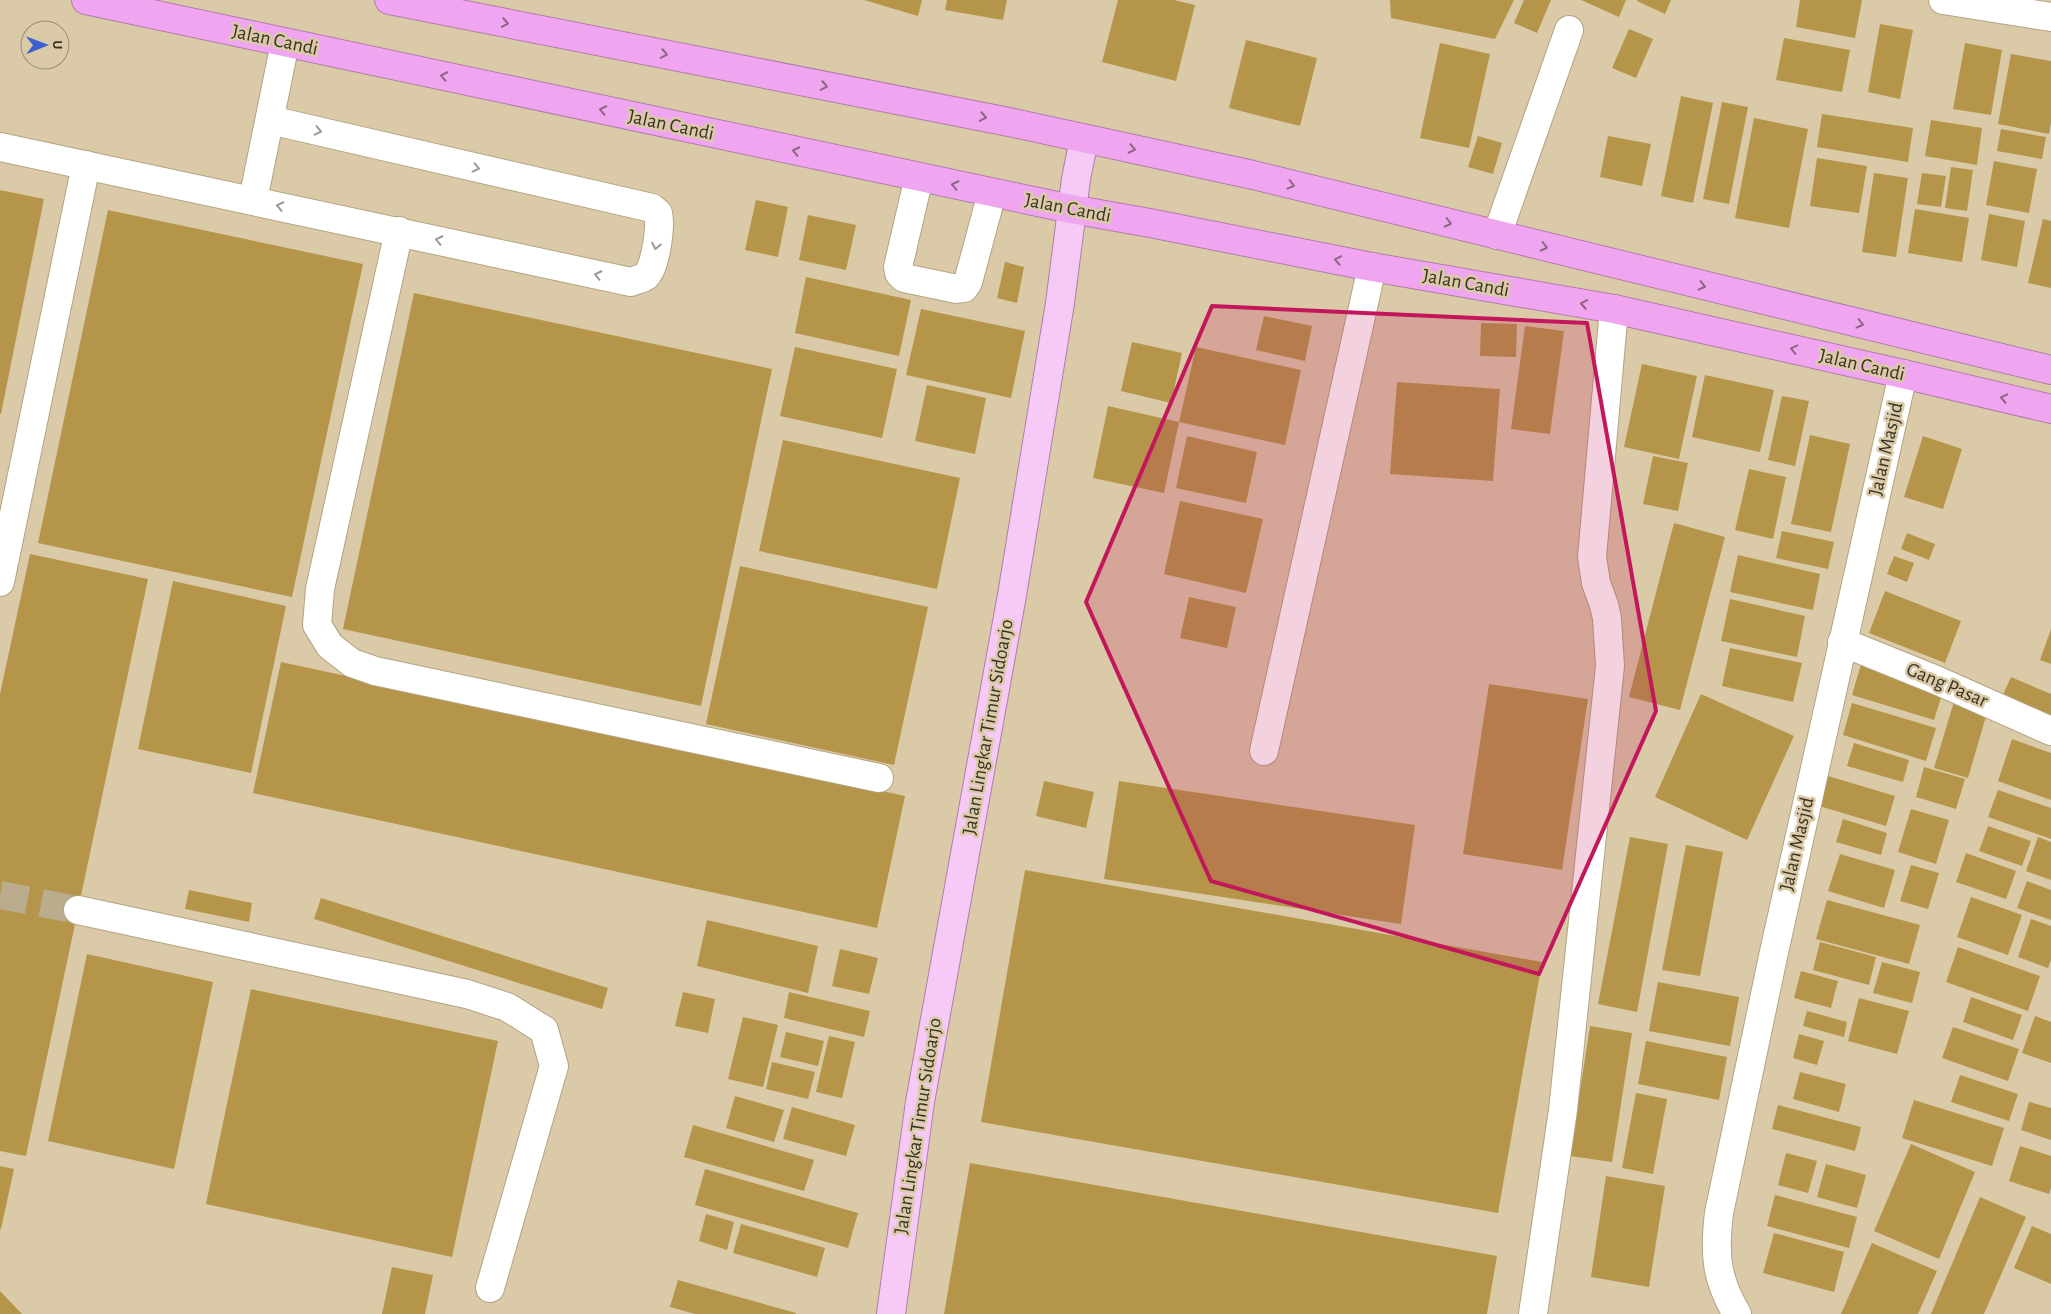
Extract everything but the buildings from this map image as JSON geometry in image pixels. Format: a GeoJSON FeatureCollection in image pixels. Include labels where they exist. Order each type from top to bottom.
{"type":"FeatureCollection","features":[{"type":"Feature","properties":{"kind":"highway","name":"Jalan Candi"},"geometry":{"type":"LineString","coordinates":[[86,0],[1071,209],[1372,267],[1614,309],[2051,409]]}},
{"type":"Feature","properties":{"kind":"highway","name":"Jalan Candi"},"geometry":{"type":"LineString","coordinates":[[388,0],[464,7],[1253,176],[2051,370]]}},
{"type":"Feature","properties":{"kind":"main road","name":"Jalan Lingkar Timur Sidoarjo"},"geometry":{"type":"LineString","coordinates":[[891,1314],[920,1102],[1012,595],[1060,304],[1071,209],[1084,139]]}},
{"type":"Feature","properties":{"kind":"street"},"geometry":{"type":"LineString","coordinates":[[1943,0],[2051,17]]}},
{"type":"Feature","properties":{"kind":"street"},"geometry":{"type":"LineString","coordinates":[[1497,235],[1569,30]]}},
{"type":"Feature","properties":{"kind":"street"},"geometry":{"type":"LineString","coordinates":[[253,200],[285,43]]}},
{"type":"Feature","properties":{"kind":"street"},"geometry":{"type":"LineString","coordinates":[[0,147],[630,282],[645,277],[651,267],[660,223],[658,213],[652,208],[270,120]]}},
{"type":"Feature","properties":{"kind":"street"},"geometry":{"type":"LineString","coordinates":[[0,582],[86,164]]}},
{"type":"Feature","properties":{"kind":"street"},"geometry":{"type":"LineString","coordinates":[[919,177],[898,267],[899,273],[904,278],[957,289],[964,288],[968,282],[992,192]]}},
{"type":"Feature","properties":{"kind":"street"},"geometry":{"type":"LineString","coordinates":[[399,231],[320,589],[317,625],[330,646],[352,663],[375,671],[879,778]]}},
{"type":"Feature","properties":{"kind":"street"},"geometry":{"type":"LineString","coordinates":[[1264,751],[1372,267]]}},
{"type":"Feature","properties":{"kind":"street"},"geometry":{"type":"LineString","coordinates":[[1533,1314],[1562,1110],[1610,666],[1607,618],[1596,583],[1592,557],[1614,309]]}},
{"type":"Feature","properties":{"kind":"street","name":"Jalan Masjid"},"geometry":{"type":"LineString","coordinates":[[1737,1314],[1724,1292],[1718,1265],[1716,1239],[1719,1213],[1774,952],[1903,374]]}},
{"type":"Feature","properties":{"kind":"street","name":"Gang Pasar"},"geometry":{"type":"LineString","coordinates":[[1842,642],[2051,730]]}},
{"type":"Feature","properties":{"kind":"street"},"geometry":{"type":"LineString","coordinates":[[78,910],[467,994],[507,1007],[544,1030],[554,1066],[490,1288]]}},
{"type":"Feature","properties":{"kind":"highlighted area"},"geometry":{"type":"Polygon","coordinates":[[[1212,306],[1587,323],[1656,711],[1539,974],[1211,881],[1086,602],[1212,306]]]}},
{"type":"Feature","properties":{"kind":"tunnel"},"geometry":{"type":"LineString","coordinates":[[0,895],[78,910]]}}]}
